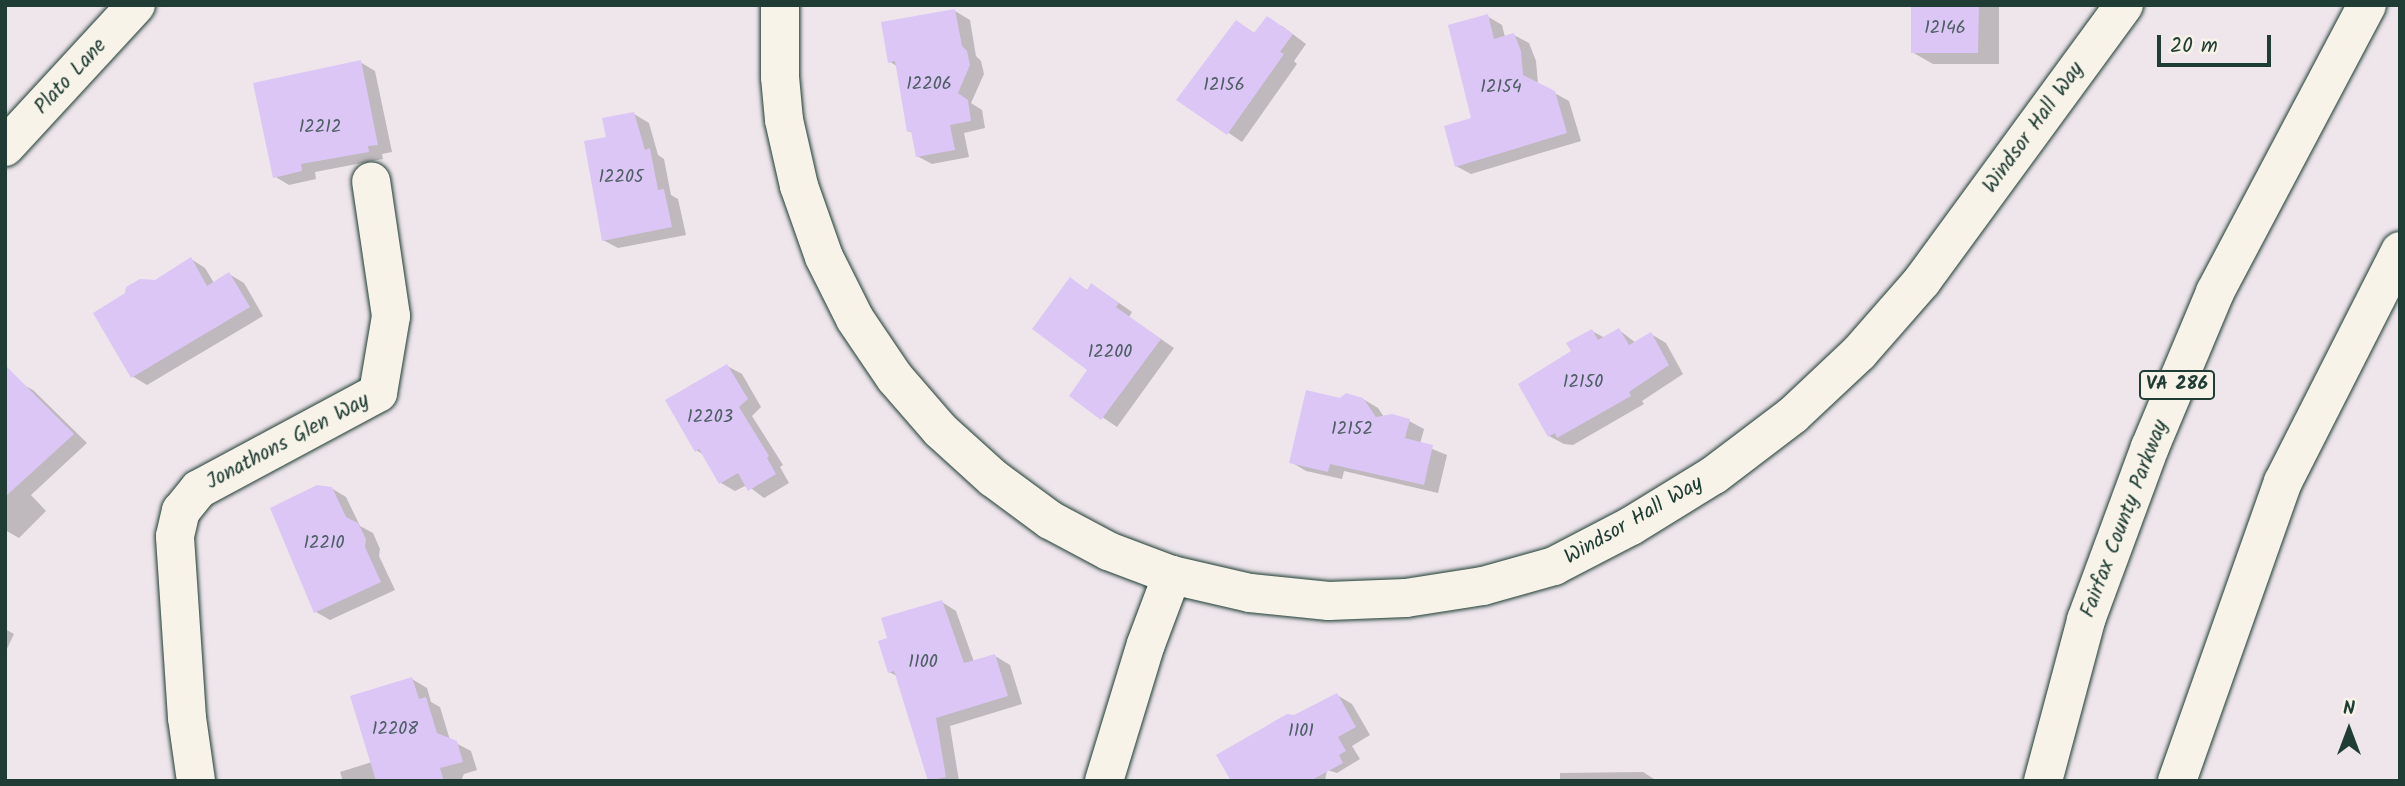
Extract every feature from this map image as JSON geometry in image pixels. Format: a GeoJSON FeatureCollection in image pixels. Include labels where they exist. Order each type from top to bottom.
{"type":"FeatureCollection","features":[{"type":"Feature","properties":{"kind":"main road","name":"Plato Lane"},"geometry":{"type":"LineString","coordinates":[[5,147],[136,5]]}},
{"type":"Feature","properties":{"kind":"main road","name":"Windsor Hall Way"},"geometry":{"type":"LineString","coordinates":[[780,5],[782,99],[799,187],[824,257],[855,318],[895,377],[940,430],[993,478],[1041,513],[1108,551],[1172,575],[1250,593],[1329,601],[1406,598],[1483,586],[1553,566],[1631,526],[1714,475],[1773,430],[1859,354],[1922,281],[2124,5]]}},
{"type":"Feature","properties":{"kind":"main road","name":"Fairfax County Parkway"},"geometry":{"type":"LineString","coordinates":[[2043,781],[2086,620],[2156,435],[2215,292],[2365,7]]}},
{"type":"Feature","properties":{"kind":"main road","name":"Jonathons Glen Way"},"geometry":{"type":"LineString","coordinates":[[195,781],[187,718],[175,536],[181,512],[199,489],[378,393],[391,316],[371,181]]}},
{"type":"Feature","properties":{"kind":"main road"},"geometry":{"type":"LineString","coordinates":[[2177,781],[2283,482],[2400,251]]}},
{"type":"Feature","properties":{"kind":"main road"},"geometry":{"type":"LineString","coordinates":[[1104,781],[1146,644],[1172,575]]}},
{"type":"Feature","properties":{"kind":"building"},"geometry":{"type":"Polygon","coordinates":[[[1911,5],[1979,5],[1978,53],[1911,53],[1911,5]]]}},
{"type":"Feature","properties":{"kind":"building"},"geometry":{"type":"Polygon","coordinates":[[[955,9],[962,46],[967,51],[970,65],[958,93],[968,100],[971,121],[950,125],[955,150],[916,157],[911,131],[907,132],[895,61],[888,63],[881,22],[955,9]]]}},
{"type":"Feature","properties":{"kind":"building"},"geometry":{"type":"Polygon","coordinates":[[[1488,14],[1494,39],[1514,33],[1521,51],[1523,75],[1555,91],[1567,133],[1455,167],[1444,126],[1471,118],[1448,25],[1488,14]]]}},
{"type":"Feature","properties":{"kind":"building"},"geometry":{"type":"Polygon","coordinates":[[[1267,16],[1293,34],[1280,52],[1284,54],[1227,135],[1176,100],[1236,20],[1254,33],[1267,16]]]}},
{"type":"Feature","properties":{"kind":"building"},"geometry":{"type":"Polygon","coordinates":[[[361,60],[378,145],[368,146],[369,152],[301,164],[302,171],[273,178],[253,83],[361,60]]]}},
{"type":"Feature","properties":{"kind":"building"},"geometry":{"type":"Polygon","coordinates":[[[634,112],[645,150],[650,148],[658,190],[664,189],[672,227],[602,241],[584,141],[606,137],[602,118],[634,112]]]}},
{"type":"Feature","properties":{"kind":"building"},"geometry":{"type":"Polygon","coordinates":[[[191,257],[207,286],[229,272],[250,307],[131,378],[93,313],[125,293],[126,287],[140,279],[155,280],[191,257]]]}},
{"type":"Feature","properties":{"kind":"building"},"geometry":{"type":"Polygon","coordinates":[[[1070,277],[1087,290],[1091,283],[1119,303],[1116,307],[1161,339],[1101,420],[1069,396],[1087,370],[1032,329],[1070,277]]]}},
{"type":"Feature","properties":{"kind":"building"},"geometry":{"type":"Polygon","coordinates":[[[1619,328],[1629,345],[1651,332],[1669,365],[1629,392],[1631,396],[1557,438],[1555,433],[1548,437],[1518,384],[1571,351],[1566,343],[1592,329],[1598,340],[1619,328]]]}},
{"type":"Feature","properties":{"kind":"building"},"geometry":{"type":"Polygon","coordinates":[[[727,364],[748,399],[739,407],[769,456],[767,458],[776,474],[748,491],[738,473],[719,484],[699,449],[695,452],[665,400],[727,364]]]}},
{"type":"Feature","properties":{"kind":"building"},"geometry":{"type":"Polygon","coordinates":[[[5,365],[74,434],[5,497],[5,365]]]}},
{"type":"Feature","properties":{"kind":"building"},"geometry":{"type":"Polygon","coordinates":[[[1306,390],[1340,398],[1346,393],[1363,398],[1376,417],[1392,414],[1410,419],[1405,438],[1433,445],[1424,485],[1330,464],[1328,472],[1289,463],[1306,390]]]}},
{"type":"Feature","properties":{"kind":"building"},"geometry":{"type":"Polygon","coordinates":[[[317,485],[332,487],[346,517],[358,523],[366,539],[365,547],[381,582],[314,613],[270,508],[317,485]]]}},
{"type":"Feature","properties":{"kind":"building"},"geometry":{"type":"Polygon","coordinates":[[[942,600],[964,663],[995,654],[1008,696],[936,718],[946,777],[928,781],[894,671],[888,673],[878,641],[887,638],[881,618],[942,600]]]}},
{"type":"Feature","properties":{"kind":"building"},"geometry":{"type":"Polygon","coordinates":[[[412,677],[419,699],[426,697],[437,733],[457,741],[463,762],[440,768],[444,781],[376,781],[350,696],[412,677]]]}},
{"type":"Feature","properties":{"kind":"building"},"geometry":{"type":"Polygon","coordinates":[[[1337,693],[1356,727],[1338,737],[1346,751],[1339,755],[1343,763],[1310,781],[1231,781],[1216,755],[1287,714],[1294,715],[1337,693]]]}}]}
